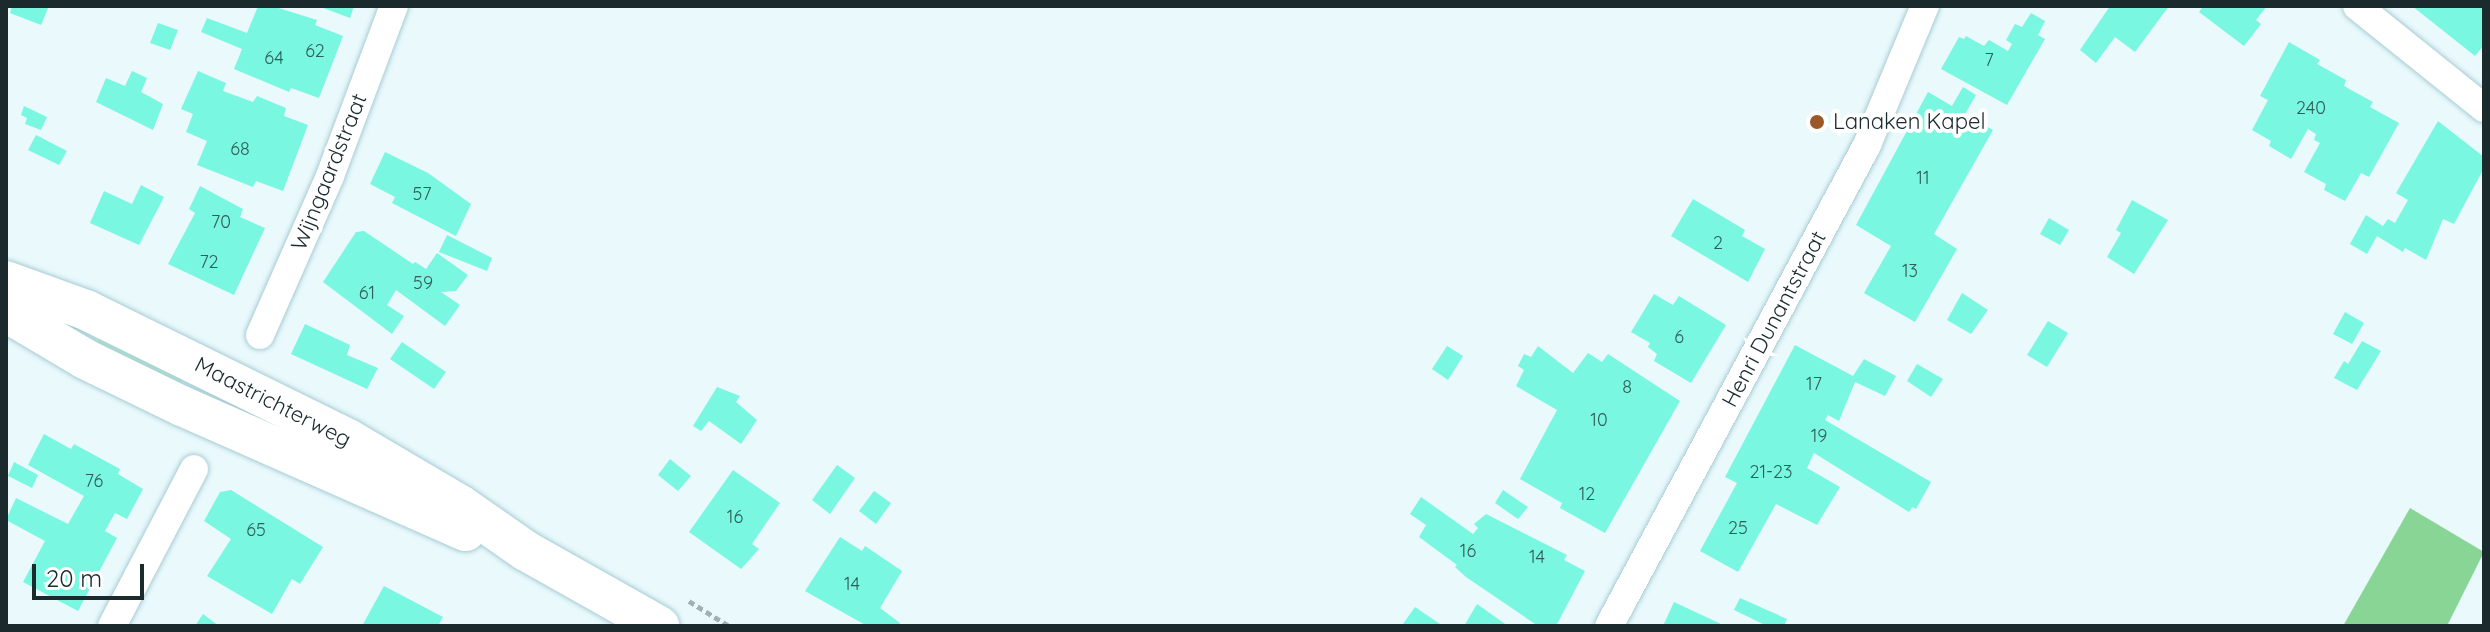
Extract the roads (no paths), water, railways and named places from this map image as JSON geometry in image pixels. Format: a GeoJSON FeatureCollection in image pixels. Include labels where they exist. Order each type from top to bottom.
{"type":"FeatureCollection","features":[{"type":"Feature","properties":{"kind":"main road","name":"Maastrichterweg"},"geometry":{"type":"LineString","coordinates":[[6,281],[86,310],[348,439],[460,505],[526,551],[659,626]]}},
{"type":"Feature","properties":{"kind":"main road","name":"Maastrichterweg"},"geometry":{"type":"LineString","coordinates":[[6,312],[85,359],[182,406],[444,523],[526,551]]}},
{"type":"Feature","properties":{"kind":"street","name":"Wijngaardstraat"},"geometry":{"type":"LineString","coordinates":[[260,335],[330,176],[394,6]]}},
{"type":"Feature","properties":{"kind":"street","name":"Henri Dunantstraat"},"geometry":{"type":"LineString","coordinates":[[1609,626],[1867,145],[1925,6]]}},
{"type":"Feature","properties":{"kind":"street"},"geometry":{"type":"LineString","coordinates":[[2357,6],[2484,108]]}},
{"type":"Feature","properties":{"kind":"street"},"geometry":{"type":"LineString","coordinates":[[112,626],[194,469]]}},
{"type":"Feature","properties":{"kind":"place","name":"Lanaken Kapel"},"geometry":{"type":"Point","coordinates":[1817,122]}}]}
